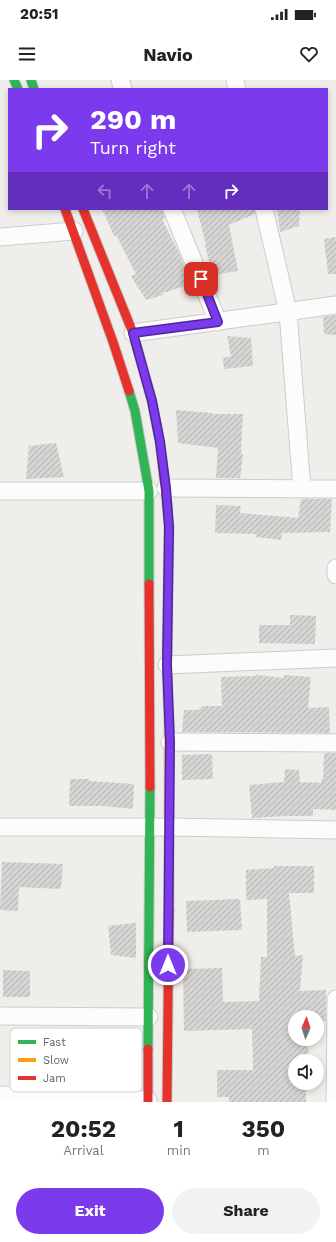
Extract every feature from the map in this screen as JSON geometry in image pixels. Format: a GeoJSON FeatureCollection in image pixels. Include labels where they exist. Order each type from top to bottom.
{"type":"FeatureCollection","features":[{"type":"Feature","properties":{"kind":"street"},"geometry":{"type":"LineString","coordinates":[[0,1095],[148,1101],[150,658],[149,491],[135,411],[113,342],[65,210]]}},
{"type":"Feature","properties":{"kind":"street"},"geometry":{"type":"LineString","coordinates":[[83,210],[133,333],[152,401],[160,442],[166,488],[169,527],[167,665],[170,742],[167,1102]]}},
{"type":"Feature","properties":{"kind":"street"},"geometry":{"type":"LineString","coordinates":[[172,210],[218,322]]}},
{"type":"Feature","properties":{"kind":"street"},"geometry":{"type":"LineString","coordinates":[[264,210],[288,312],[302,489]]}},
{"type":"Feature","properties":{"kind":"street"},"geometry":{"type":"LineString","coordinates":[[0,237],[74,231]]}},
{"type":"Feature","properties":{"kind":"street"},"geometry":{"type":"LineString","coordinates":[[133,333],[336,305]]}},
{"type":"Feature","properties":{"kind":"street"},"geometry":{"type":"LineString","coordinates":[[166,488],[336,489]]}},
{"type":"Feature","properties":{"kind":"street"},"geometry":{"type":"LineString","coordinates":[[0,491],[149,491]]}},
{"type":"Feature","properties":{"kind":"street"},"geometry":{"type":"LineString","coordinates":[[336,568],[336,575]]}},
{"type":"Feature","properties":{"kind":"street"},"geometry":{"type":"LineString","coordinates":[[167,665],[336,658]]}},
{"type":"Feature","properties":{"kind":"street"},"geometry":{"type":"LineString","coordinates":[[170,742],[336,743]]}},
{"type":"Feature","properties":{"kind":"street"},"geometry":{"type":"LineString","coordinates":[[0,827],[169,827],[336,830]]}},
{"type":"Feature","properties":{"kind":"street"},"geometry":{"type":"LineString","coordinates":[[335,1102],[336,999]]}},
{"type":"Feature","properties":{"kind":"street"},"geometry":{"type":"LineString","coordinates":[[0,1016],[149,1017]]}},
{"type":"Feature","properties":{"kind":"building"},"geometry":{"type":"Polygon","coordinates":[[[102,210],[162,210],[165,218],[162,219],[180,255],[191,284],[146,300],[131,276],[136,274],[116,235],[114,236],[102,210]]]}},
{"type":"Feature","properties":{"kind":"building"},"geometry":{"type":"Polygon","coordinates":[[[197,210],[254,210],[255,214],[229,225],[238,271],[212,275],[197,210]]]}},
{"type":"Feature","properties":{"kind":"building"},"geometry":{"type":"Polygon","coordinates":[[[277,210],[300,210],[299,226],[280,232],[277,210]]]}},
{"type":"Feature","properties":{"kind":"building"},"geometry":{"type":"Polygon","coordinates":[[[336,237],[336,274],[328,274],[324,239],[336,237]]]}},
{"type":"Feature","properties":{"kind":"building"},"geometry":{"type":"Polygon","coordinates":[[[336,315],[336,335],[324,334],[323,317],[336,315]]]}},
{"type":"Feature","properties":{"kind":"building"},"geometry":{"type":"Polygon","coordinates":[[[227,336],[251,338],[253,366],[224,369],[223,358],[231,356],[227,336]]]}},
{"type":"Feature","properties":{"kind":"building"},"geometry":{"type":"Polygon","coordinates":[[[176,410],[212,414],[243,414],[241,454],[243,454],[240,478],[216,478],[218,448],[178,443],[176,410]]]}},
{"type":"Feature","properties":{"kind":"building"},"geometry":{"type":"Polygon","coordinates":[[[56,443],[64,477],[26,479],[29,446],[56,443]]]}},
{"type":"Feature","properties":{"kind":"building"},"geometry":{"type":"Polygon","coordinates":[[[301,499],[332,499],[330,532],[282,533],[281,540],[256,537],[256,534],[215,533],[216,505],[241,506],[240,513],[298,518],[301,499]]]}},
{"type":"Feature","properties":{"kind":"building"},"geometry":{"type":"Polygon","coordinates":[[[290,615],[316,616],[315,644],[259,643],[259,625],[290,625],[290,615]]]}},
{"type":"Feature","properties":{"kind":"building"},"geometry":{"type":"Polygon","coordinates":[[[256,675],[284,678],[284,675],[311,677],[308,708],[329,707],[330,733],[182,732],[184,710],[199,710],[202,706],[222,706],[221,677],[256,675]]]}},
{"type":"Feature","properties":{"kind":"building"},"geometry":{"type":"Polygon","coordinates":[[[324,753],[336,753],[336,810],[313,809],[313,816],[252,818],[249,785],[284,782],[285,769],[299,770],[300,782],[321,783],[321,779],[323,779],[324,753]]]}},
{"type":"Feature","properties":{"kind":"building"},"geometry":{"type":"Polygon","coordinates":[[[212,754],[213,779],[182,780],[182,755],[212,754]]]}},
{"type":"Feature","properties":{"kind":"building"},"geometry":{"type":"Polygon","coordinates":[[[70,779],[89,779],[89,781],[134,784],[133,809],[103,806],[69,806],[70,779]]]}},
{"type":"Feature","properties":{"kind":"building"},"geometry":{"type":"Polygon","coordinates":[[[2,862],[63,864],[61,889],[19,887],[18,911],[0,910],[2,862]]]}},
{"type":"Feature","properties":{"kind":"building"},"geometry":{"type":"Polygon","coordinates":[[[274,866],[314,866],[314,893],[289,893],[295,956],[303,955],[300,991],[326,990],[326,1021],[324,1021],[324,1010],[288,1010],[288,1046],[308,1046],[309,1054],[288,1054],[288,1090],[306,1090],[306,1102],[229,1102],[229,1097],[217,1097],[217,1070],[253,1070],[252,1029],[184,1031],[183,969],[222,968],[223,1002],[259,1001],[261,957],[267,957],[267,899],[246,900],[246,870],[274,868],[274,866]]]}},
{"type":"Feature","properties":{"kind":"building"},"geometry":{"type":"Polygon","coordinates":[[[240,899],[242,930],[187,932],[186,901],[240,899]]]}},
{"type":"Feature","properties":{"kind":"building"},"geometry":{"type":"Polygon","coordinates":[[[136,923],[136,958],[111,955],[108,926],[136,923]]]}},
{"type":"Feature","properties":{"kind":"building"},"geometry":{"type":"Polygon","coordinates":[[[3,970],[30,971],[30,997],[3,997],[3,970]]]}},
{"type":"Feature","properties":{"kind":"traffic: fast"},"geometry":{"type":"LineString","coordinates":[[14,80],[18,88]]}},
{"type":"Feature","properties":{"kind":"traffic: fast"},"geometry":{"type":"LineString","coordinates":[[31,80],[34,88]]}},
{"type":"Feature","properties":{"kind":"traffic: fast"},"geometry":{"type":"LineString","coordinates":[[129,391],[135,411],[149,491],[149,584]]}},
{"type":"Feature","properties":{"kind":"traffic: fast"},"geometry":{"type":"LineString","coordinates":[[167,504],[169,527],[167,665],[169,725]]}},
{"type":"Feature","properties":{"kind":"traffic: fast"},"geometry":{"type":"LineString","coordinates":[[148,1049],[150,787]]}},
{"type":"Feature","properties":{"kind":"traffic: slow"},"geometry":{"type":"LineString","coordinates":[[169,725],[169,911]]}},
{"type":"Feature","properties":{"kind":"traffic: jam"},"geometry":{"type":"LineString","coordinates":[[65,210],[129,391]]}},
{"type":"Feature","properties":{"kind":"traffic: jam"},"geometry":{"type":"LineString","coordinates":[[83,210],[133,333],[152,401],[160,442],[167,504]]}},
{"type":"Feature","properties":{"kind":"traffic: jam"},"geometry":{"type":"LineString","coordinates":[[149,584],[150,787]]}},
{"type":"Feature","properties":{"kind":"traffic: jam"},"geometry":{"type":"LineString","coordinates":[[167,1102],[169,911]]}},
{"type":"Feature","properties":{"kind":"traffic: jam"},"geometry":{"type":"LineString","coordinates":[[148,1049],[148,1102]]}},
{"type":"Feature","properties":{"kind":"route"},"geometry":{"type":"LineString","coordinates":[[168,965],[170,742],[167,665],[169,527],[160,442],[152,401],[133,333],[218,322],[201,279]]}}]}
